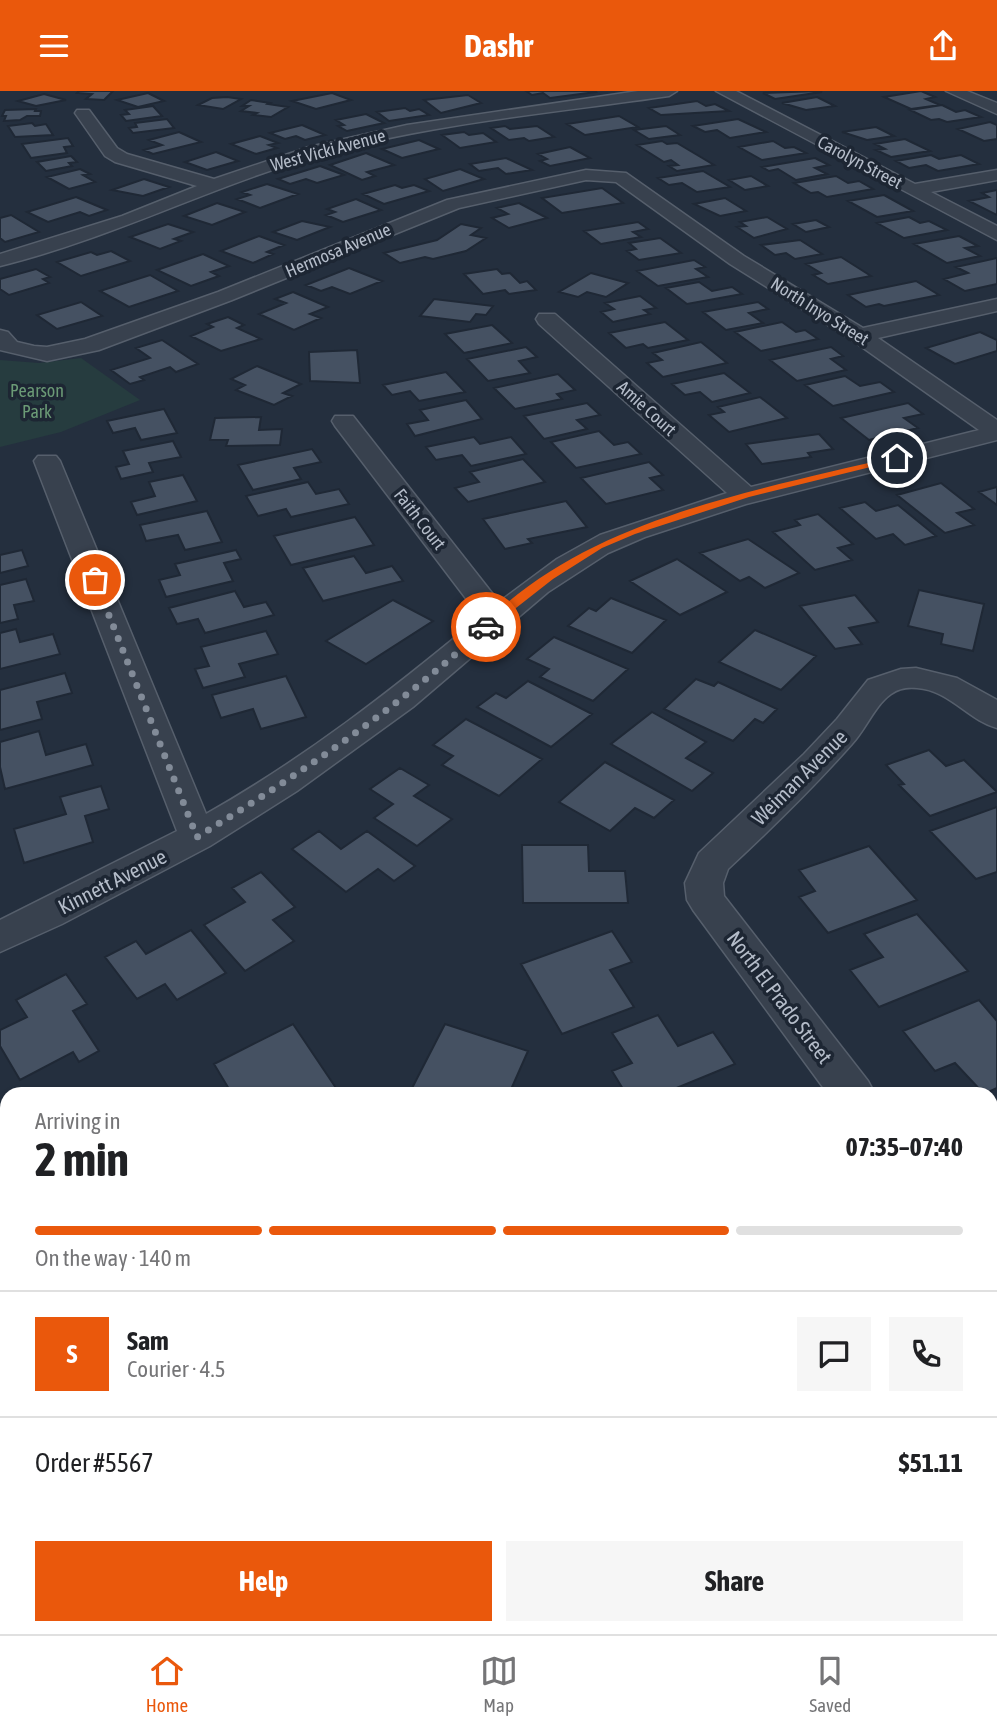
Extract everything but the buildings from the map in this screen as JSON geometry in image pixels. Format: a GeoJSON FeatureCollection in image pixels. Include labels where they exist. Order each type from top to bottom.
{"type":"FeatureCollection","features":[{"type":"Feature","properties":{"kind":"street","name":"West Vicki Avenue"},"geometry":{"type":"LineString","coordinates":[[0,260],[129,220],[214,185],[304,155],[383,134],[669,91]]}},
{"type":"Feature","properties":{"kind":"street","name":"Carolyn Street"},"geometry":{"type":"LineString","coordinates":[[724,91],[997,234]]}},
{"type":"Feature","properties":{"kind":"street"},"geometry":{"type":"LineString","coordinates":[[954,91],[997,109]]}},
{"type":"Feature","properties":{"kind":"street"},"geometry":{"type":"LineString","coordinates":[[500,98],[519,112]]}},
{"type":"Feature","properties":{"kind":"street"},"geometry":{"type":"LineString","coordinates":[[83,113],[111,152],[121,158],[214,185]]}},
{"type":"Feature","properties":{"kind":"street","name":"Hermosa Avenue"},"geometry":{"type":"LineString","coordinates":[[0,337],[9,347],[34,353],[91,345],[225,296],[422,215],[502,191],[586,175],[620,177],[641,194]]}},
{"type":"Feature","properties":{"kind":"street"},"geometry":{"type":"LineString","coordinates":[[913,190],[997,175]]}},
{"type":"Feature","properties":{"kind":"street","name":"North Inyo Street"},"geometry":{"type":"LineString","coordinates":[[641,194],[737,260],[860,335],[997,432]]}},
{"type":"Feature","properties":{"kind":"street"},"geometry":{"type":"LineString","coordinates":[[860,335],[997,305]]}},
{"type":"Feature","properties":{"kind":"street","name":"Amie Court"},"geometry":{"type":"LineString","coordinates":[[547,319],[746,496]]}},
{"type":"Feature","properties":{"kind":"street","name":"Faith Court"},"geometry":{"type":"LineString","coordinates":[[344,421],[496,618]]}},
{"type":"Feature","properties":{"kind":"street","name":"Kinnett Avenue"},"geometry":{"type":"LineString","coordinates":[[0,937],[84,897],[197,837],[304,771],[376,720],[496,618],[550,577],[599,546],[632,532],[746,496],[997,432]]}},
{"type":"Feature","properties":{"kind":"street"},"geometry":{"type":"LineString","coordinates":[[47,461],[197,837]]}},
{"type":"Feature","properties":{"kind":"street","name":"Weiman Avenue"},"geometry":{"type":"LineString","coordinates":[[706,900],[704,883],[712,862],[851,725],[875,690],[887,682],[918,678],[961,690],[997,717]]}},
{"type":"Feature","properties":{"kind":"street","name":"North El Prado Street"},"geometry":{"type":"LineString","coordinates":[[706,900],[848,1087]]}},
{"type":"Feature","properties":{"kind":"green space","name":"Pearson Park"},"geometry":{"type":"Polygon","coordinates":[[[81,358],[140,400],[61,432],[0,447],[0,360],[39,363],[81,358]]]}},
{"type":"Feature","properties":{"kind":"way so far"},"geometry":{"type":"LineString","coordinates":[[95,580],[197,837],[304,771],[376,720],[454,657],[486,627]]}},
{"type":"Feature","properties":{"kind":"route"},"geometry":{"type":"LineString","coordinates":[[486,627],[550,577],[599,546],[632,532],[746,496],[897,458]]}}]}
